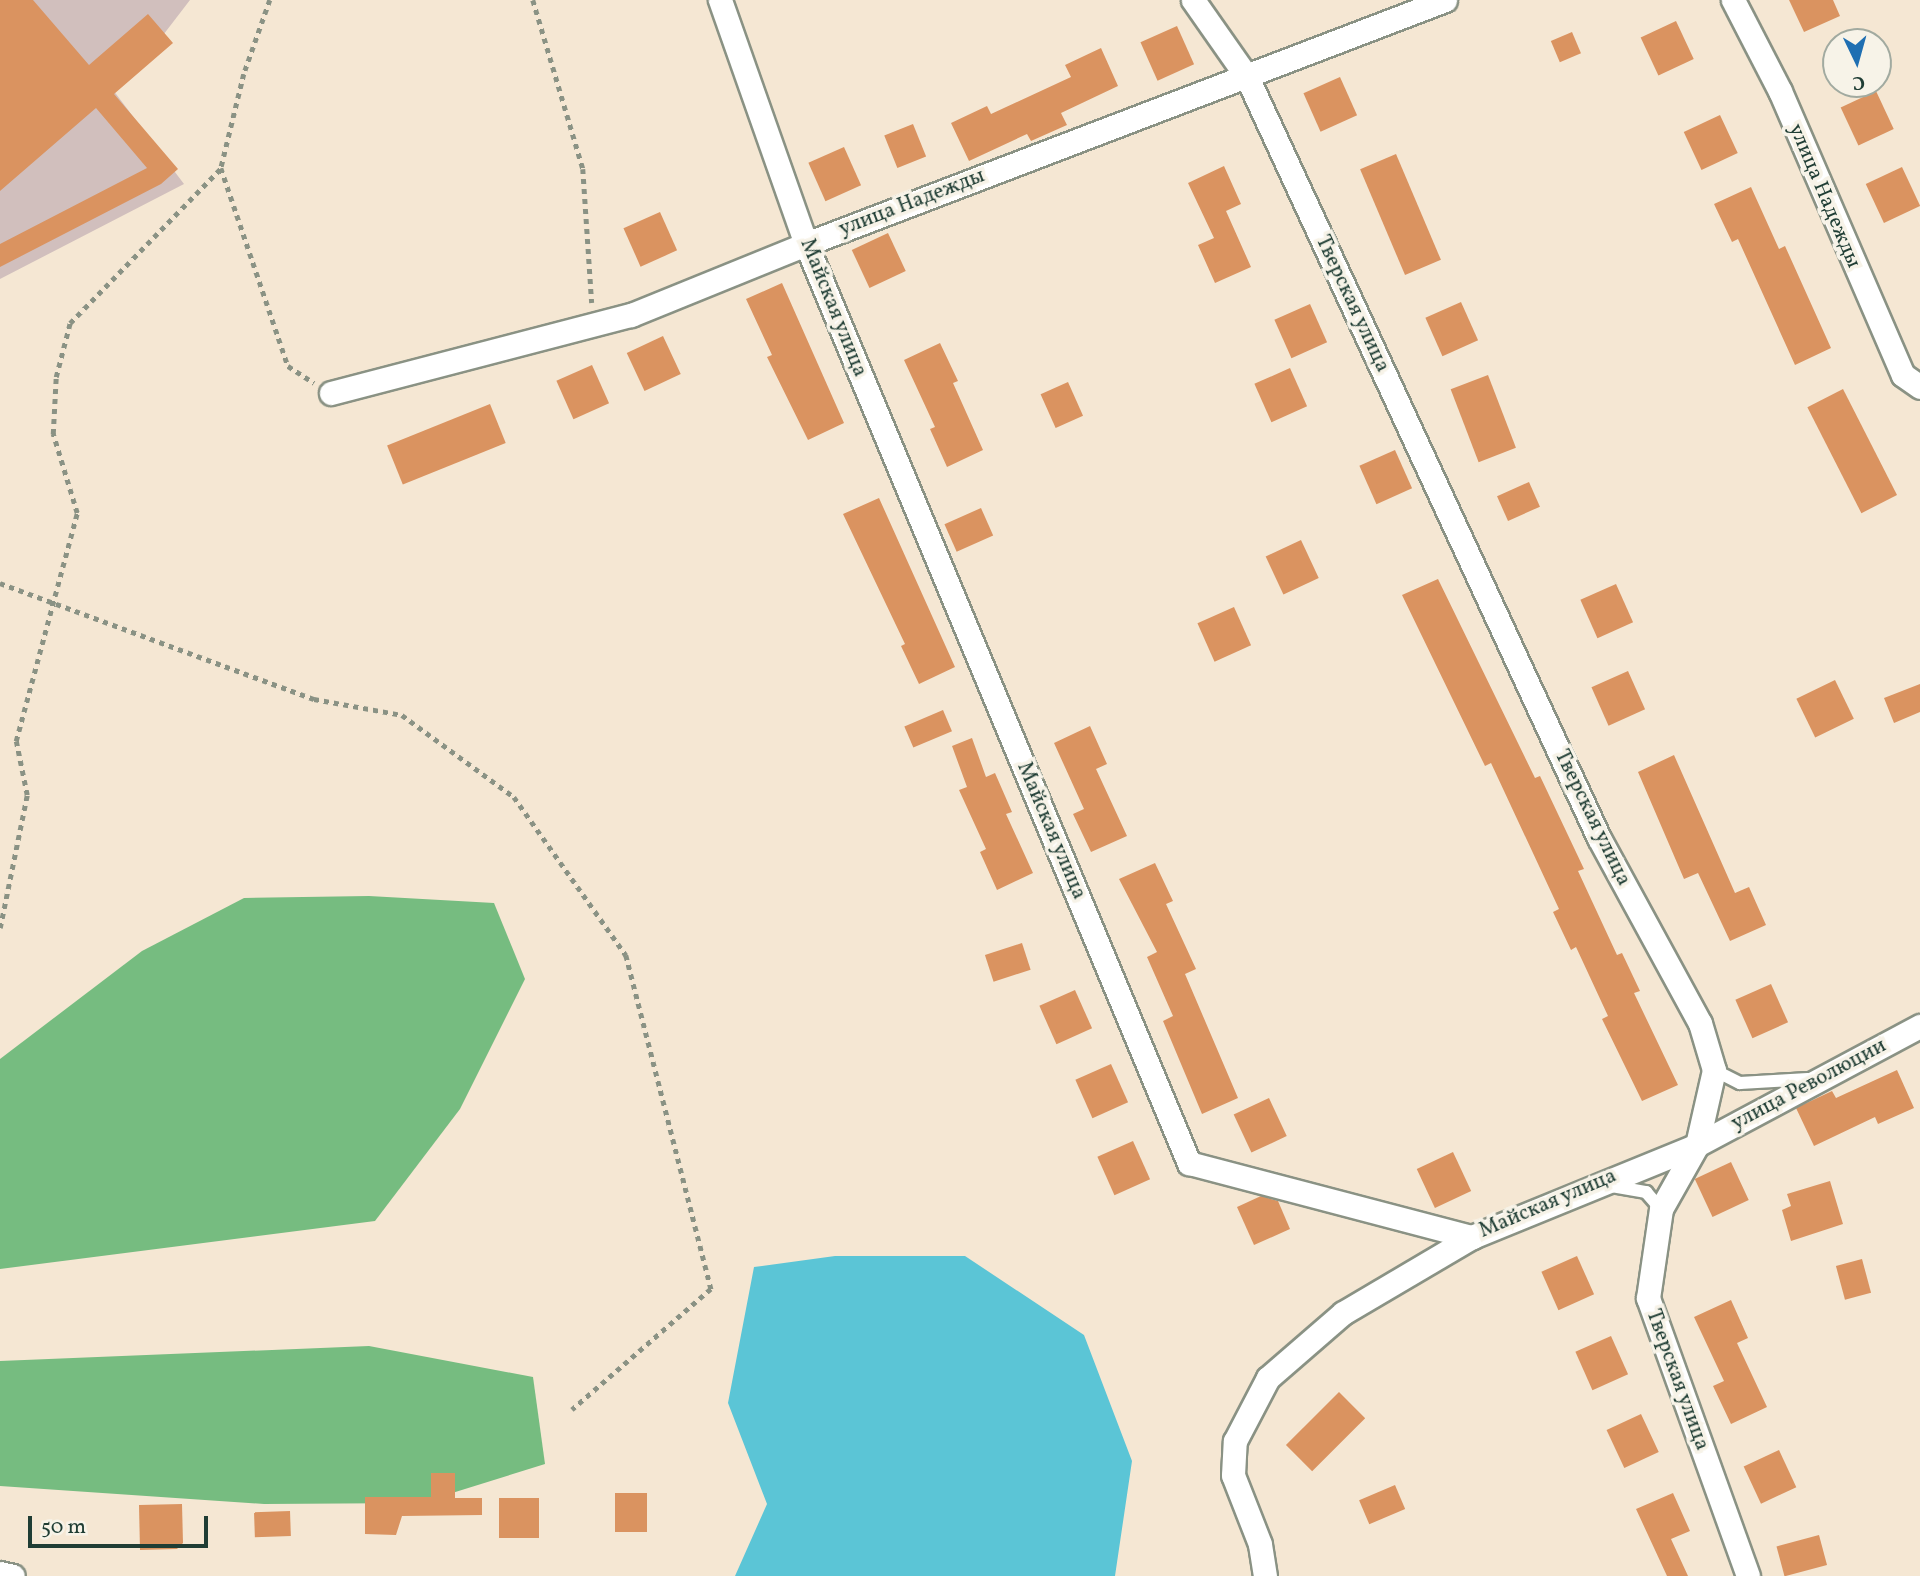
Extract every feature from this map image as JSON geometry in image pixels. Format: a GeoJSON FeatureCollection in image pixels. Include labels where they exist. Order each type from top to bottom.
{"type":"FeatureCollection","features":[{"type":"Feature","properties":{"kind":"street","name":"Майская улица"},"geometry":{"type":"LineString","coordinates":[[720,0],[806,244],[1189,1163],[1472,1237],[1592,1184],[1697,1145]]}},
{"type":"Feature","properties":{"kind":"street","name":"Тверская улица"},"geometry":{"type":"LineString","coordinates":[[1193,0],[1247,77],[1599,838],[1700,1023],[1714,1070],[1697,1145],[1661,1209],[1648,1298],[1748,1576]]}},
{"type":"Feature","properties":{"kind":"street","name":"улица Надежды"},"geometry":{"type":"LineString","coordinates":[[331,393],[631,315],[806,244],[1445,0]]}},
{"type":"Feature","properties":{"kind":"street","name":"улица Надежды"},"geometry":{"type":"LineString","coordinates":[[1733,0],[1780,91],[1903,375],[1920,387]]}},
{"type":"Feature","properties":{"kind":"street","name":"улица Революции"},"geometry":{"type":"LineString","coordinates":[[1697,1145],[1920,1026]]}},
{"type":"Feature","properties":{"kind":"street"},"geometry":{"type":"LineString","coordinates":[[1265,1576],[1260,1544],[1233,1475],[1235,1441],[1268,1378],[1343,1313],[1472,1237]]}},
{"type":"Feature","properties":{"kind":"street"},"geometry":{"type":"LineString","coordinates":[[0,1573],[13,1576]]}},
{"type":"Feature","properties":{"kind":"lane"},"geometry":{"type":"LineString","coordinates":[[1714,1070],[1740,1083],[1827,1075]]}},
{"type":"Feature","properties":{"kind":"lane"},"geometry":{"type":"LineString","coordinates":[[1592,1184],[1646,1192],[1661,1209]]}},
{"type":"Feature","properties":{"kind":"path"},"geometry":{"type":"LineString","coordinates":[[0,928],[27,795],[16,741],[77,513],[52,434],[56,377],[70,323],[221,168],[244,74],[270,0]]}},
{"type":"Feature","properties":{"kind":"path"},"geometry":{"type":"LineString","coordinates":[[533,0],[583,169],[594,325]]}},
{"type":"Feature","properties":{"kind":"path"},"geometry":{"type":"LineString","coordinates":[[221,168],[288,366],[331,393]]}},
{"type":"Feature","properties":{"kind":"path"},"geometry":{"type":"LineString","coordinates":[[0,583],[54,600],[314,699],[402,715],[514,797],[626,955],[711,1289],[572,1410]]}},
{"type":"Feature","properties":{"kind":"shaded area"},"geometry":{"type":"Polygon","coordinates":[[[0,0],[190,0],[157,43],[107,82],[184,184],[0,279],[0,0]]]}},
{"type":"Feature","properties":{"kind":"green space"},"geometry":{"type":"Polygon","coordinates":[[[369,896],[494,903],[525,979],[460,1109],[375,1221],[0,1269],[0,1059],[142,951],[244,898],[369,896]]]}},
{"type":"Feature","properties":{"kind":"green space"},"geometry":{"type":"Polygon","coordinates":[[[369,1346],[533,1377],[545,1464],[420,1503],[264,1504],[0,1486],[0,1361],[369,1346]]]}},
{"type":"Feature","properties":{"kind":"water"},"geometry":{"type":"Polygon","coordinates":[[[835,1256],[965,1256],[1084,1335],[1132,1461],[1115,1576],[735,1576],[767,1504],[728,1403],[754,1267],[835,1256]]]}},
{"type":"Feature","properties":{"kind":"building"},"geometry":{"type":"Polygon","coordinates":[[[0,0],[33,0],[89,65],[148,14],[173,43],[114,94],[178,169],[161,184],[0,267],[0,244],[147,168],[96,108],[0,191],[0,0]]]}},
{"type":"Feature","properties":{"kind":"building"},"geometry":{"type":"Polygon","coordinates":[[[1789,0],[1833,0],[1840,16],[1804,32],[1789,0]]]}},
{"type":"Feature","properties":{"kind":"building"},"geometry":{"type":"Polygon","coordinates":[[[1676,21],[1694,59],[1658,76],[1641,37],[1676,21]]]}},
{"type":"Feature","properties":{"kind":"building"},"geometry":{"type":"Polygon","coordinates":[[[1177,26],[1194,64],[1158,81],[1140,42],[1177,26]]]}},
{"type":"Feature","properties":{"kind":"building"},"geometry":{"type":"Polygon","coordinates":[[[1572,32],[1581,53],[1560,62],[1551,41],[1572,32]]]}},
{"type":"Feature","properties":{"kind":"building"},"geometry":{"type":"Polygon","coordinates":[[[1101,48],[1118,86],[1061,113],[1067,125],[1031,141],[1027,134],[969,161],[951,123],[987,106],[991,114],[1071,77],[1065,65],[1101,48]]]}},
{"type":"Feature","properties":{"kind":"building"},"geometry":{"type":"Polygon","coordinates":[[[1340,77],[1357,115],[1321,132],[1303,93],[1340,77]]]}},
{"type":"Feature","properties":{"kind":"building"},"geometry":{"type":"Polygon","coordinates":[[[1861,98],[1879,98],[1894,129],[1858,146],[1841,107],[1861,98]]]}},
{"type":"Feature","properties":{"kind":"building"},"geometry":{"type":"Polygon","coordinates":[[[1720,115],[1738,153],[1701,170],[1684,132],[1720,115]]]}},
{"type":"Feature","properties":{"kind":"building"},"geometry":{"type":"Polygon","coordinates":[[[913,124],[926,156],[897,168],[884,136],[913,124]]]}},
{"type":"Feature","properties":{"kind":"building"},"geometry":{"type":"Polygon","coordinates":[[[844,147],[861,185],[825,201],[808,163],[844,147]]]}},
{"type":"Feature","properties":{"kind":"building"},"geometry":{"type":"Polygon","coordinates":[[[1396,154],[1441,260],[1405,275],[1360,169],[1396,154]]]}},
{"type":"Feature","properties":{"kind":"building"},"geometry":{"type":"Polygon","coordinates":[[[1224,166],[1241,204],[1226,211],[1251,267],[1215,283],[1198,245],[1214,238],[1188,183],[1224,166]]]}},
{"type":"Feature","properties":{"kind":"building"},"geometry":{"type":"Polygon","coordinates":[[[1902,167],[1920,206],[1884,223],[1866,184],[1902,167]]]}},
{"type":"Feature","properties":{"kind":"building"},"geometry":{"type":"Polygon","coordinates":[[[1751,187],[1779,249],[1785,246],[1831,348],[1795,365],[1738,239],[1732,242],[1714,204],[1751,187]]]}},
{"type":"Feature","properties":{"kind":"building"},"geometry":{"type":"Polygon","coordinates":[[[660,212],[677,250],[641,267],[623,228],[660,212]]]}},
{"type":"Feature","properties":{"kind":"building"},"geometry":{"type":"Polygon","coordinates":[[[888,233],[906,271],[869,288],[852,250],[888,233]]]}},
{"type":"Feature","properties":{"kind":"building"},"geometry":{"type":"Polygon","coordinates":[[[782,283],[844,423],[808,440],[767,357],[772,355],[746,299],[782,283]]]}},
{"type":"Feature","properties":{"kind":"building"},"geometry":{"type":"Polygon","coordinates":[[[1461,302],[1478,340],[1442,356],[1425,318],[1461,302]]]}},
{"type":"Feature","properties":{"kind":"building"},"geometry":{"type":"Polygon","coordinates":[[[1310,304],[1327,342],[1291,358],[1274,320],[1310,304]]]}},
{"type":"Feature","properties":{"kind":"building"},"geometry":{"type":"Polygon","coordinates":[[[663,336],[681,374],[644,391],[627,353],[663,336]]]}},
{"type":"Feature","properties":{"kind":"building"},"geometry":{"type":"Polygon","coordinates":[[[940,343],[958,381],[953,383],[983,450],[947,467],[930,429],[935,427],[904,360],[940,343]]]}},
{"type":"Feature","properties":{"kind":"building"},"geometry":{"type":"Polygon","coordinates":[[[592,365],[609,403],[573,419],[556,381],[592,365]]]}},
{"type":"Feature","properties":{"kind":"building"},"geometry":{"type":"Polygon","coordinates":[[[1290,368],[1307,406],[1271,422],[1254,384],[1290,368]]]}},
{"type":"Feature","properties":{"kind":"building"},"geometry":{"type":"Polygon","coordinates":[[[1488,375],[1516,448],[1479,462],[1451,389],[1488,375]]]}},
{"type":"Feature","properties":{"kind":"building"},"geometry":{"type":"Polygon","coordinates":[[[1068,382],[1083,416],[1056,428],[1041,394],[1068,382]]]}},
{"type":"Feature","properties":{"kind":"building"},"geometry":{"type":"Polygon","coordinates":[[[1843,389],[1897,495],[1861,513],[1807,407],[1843,389]]]}},
{"type":"Feature","properties":{"kind":"building"},"geometry":{"type":"Polygon","coordinates":[[[490,404],[506,443],[403,485],[387,446],[490,404]]]}},
{"type":"Feature","properties":{"kind":"building"},"geometry":{"type":"Polygon","coordinates":[[[1395,450],[1412,488],[1376,504],[1359,466],[1395,450]]]}},
{"type":"Feature","properties":{"kind":"building"},"geometry":{"type":"Polygon","coordinates":[[[1529,482],[1540,507],[1508,521],[1497,496],[1529,482]]]}},
{"type":"Feature","properties":{"kind":"building"},"geometry":{"type":"Polygon","coordinates":[[[879,498],[955,667],[919,684],[901,646],[905,644],[843,514],[879,498]]]}},
{"type":"Feature","properties":{"kind":"building"},"geometry":{"type":"Polygon","coordinates":[[[981,508],[993,535],[957,552],[944,524],[981,508]]]}},
{"type":"Feature","properties":{"kind":"building"},"geometry":{"type":"Polygon","coordinates":[[[1301,540],[1319,578],[1283,595],[1266,556],[1301,540]]]}},
{"type":"Feature","properties":{"kind":"building"},"geometry":{"type":"Polygon","coordinates":[[[1438,579],[1535,778],[1540,776],[1584,869],[1578,871],[1617,955],[1622,953],[1640,991],[1634,993],[1678,1085],[1642,1101],[1602,1019],[1608,1016],[1576,947],[1571,950],[1553,912],[1559,909],[1491,763],[1485,766],[1402,595],[1438,579]]]}},
{"type":"Feature","properties":{"kind":"building"},"geometry":{"type":"Polygon","coordinates":[[[1616,584],[1633,622],[1597,638],[1580,600],[1616,584]]]}},
{"type":"Feature","properties":{"kind":"building"},"geometry":{"type":"Polygon","coordinates":[[[1234,607],[1251,645],[1215,662],[1197,623],[1234,607]]]}},
{"type":"Feature","properties":{"kind":"building"},"geometry":{"type":"Polygon","coordinates":[[[1628,671],[1645,709],[1609,726],[1591,687],[1628,671]]]}},
{"type":"Feature","properties":{"kind":"building"},"geometry":{"type":"Polygon","coordinates":[[[1835,680],[1854,719],[1815,737],[1796,699],[1835,680]]]}},
{"type":"Feature","properties":{"kind":"building"},"geometry":{"type":"Polygon","coordinates":[[[1920,684],[1920,712],[1894,723],[1884,698],[1920,684]]]}},
{"type":"Feature","properties":{"kind":"building"},"geometry":{"type":"Polygon","coordinates":[[[943,710],[952,731],[913,748],[904,726],[943,710]]]}},
{"type":"Feature","properties":{"kind":"building"},"geometry":{"type":"Polygon","coordinates":[[[1090,726],[1107,764],[1096,769],[1127,836],[1091,852],[1073,814],[1084,809],[1054,743],[1090,726]]]}},
{"type":"Feature","properties":{"kind":"building"},"geometry":{"type":"Polygon","coordinates":[[[972,738],[986,777],[995,773],[1012,812],[1006,814],[1033,873],[997,890],[980,852],[986,849],[959,790],[967,787],[952,746],[972,738]]]}},
{"type":"Feature","properties":{"kind":"building"},"geometry":{"type":"Polygon","coordinates":[[[1674,755],[1735,893],[1749,887],[1766,925],[1730,941],[1698,873],[1684,879],[1638,772],[1674,755]]]}},
{"type":"Feature","properties":{"kind":"building"},"geometry":{"type":"Polygon","coordinates":[[[1155,863],[1173,901],[1166,904],[1196,969],[1185,974],[1238,1098],[1202,1114],[1163,1021],[1173,1016],[1147,957],[1157,952],[1119,879],[1155,863]]]}},
{"type":"Feature","properties":{"kind":"building"},"geometry":{"type":"Polygon","coordinates":[[[1022,943],[1031,970],[994,982],[985,955],[1022,943]]]}},
{"type":"Feature","properties":{"kind":"building"},"geometry":{"type":"Polygon","coordinates":[[[1771,984],[1788,1022],[1752,1038],[1735,1000],[1771,984]]]}},
{"type":"Feature","properties":{"kind":"building"},"geometry":{"type":"Polygon","coordinates":[[[1075,990],[1092,1028],[1056,1044],[1039,1006],[1075,990]]]}},
{"type":"Feature","properties":{"kind":"building"},"geometry":{"type":"Polygon","coordinates":[[[1111,1064],[1128,1102],[1092,1118],[1075,1080],[1111,1064]]]}},
{"type":"Feature","properties":{"kind":"building"},"geometry":{"type":"Polygon","coordinates":[[[1897,1070],[1914,1108],[1878,1124],[1875,1117],[1814,1146],[1796,1108],[1832,1091],[1836,1098],[1897,1070]]]}},
{"type":"Feature","properties":{"kind":"building"},"geometry":{"type":"Polygon","coordinates":[[[1269,1098],[1287,1136],[1251,1153],[1234,1114],[1269,1098]]]}},
{"type":"Feature","properties":{"kind":"building"},"geometry":{"type":"Polygon","coordinates":[[[1133,1141],[1150,1179],[1114,1195],[1097,1157],[1133,1141]]]}},
{"type":"Feature","properties":{"kind":"building"},"geometry":{"type":"Polygon","coordinates":[[[1453,1152],[1471,1191],[1435,1208],[1417,1169],[1453,1152]]]}},
{"type":"Feature","properties":{"kind":"building"},"geometry":{"type":"Polygon","coordinates":[[[1731,1162],[1749,1200],[1712,1217],[1695,1179],[1731,1162]]]}},
{"type":"Feature","properties":{"kind":"building"},"geometry":{"type":"Polygon","coordinates":[[[1830,1181],[1843,1224],[1791,1241],[1782,1210],[1791,1206],[1787,1194],[1830,1181]]]}},
{"type":"Feature","properties":{"kind":"building"},"geometry":{"type":"Polygon","coordinates":[[[1261,1196],[1278,1201],[1290,1229],[1254,1245],[1237,1207],[1261,1196]]]}},
{"type":"Feature","properties":{"kind":"building"},"geometry":{"type":"Polygon","coordinates":[[[1577,1256],[1594,1294],[1558,1310],[1541,1272],[1577,1256]]]}},
{"type":"Feature","properties":{"kind":"building"},"geometry":{"type":"Polygon","coordinates":[[[1862,1259],[1871,1293],[1845,1300],[1836,1266],[1862,1259]]]}},
{"type":"Feature","properties":{"kind":"building"},"geometry":{"type":"Polygon","coordinates":[[[1731,1300],[1748,1338],[1737,1343],[1767,1407],[1731,1424],[1713,1386],[1724,1381],[1694,1317],[1731,1300]]]}},
{"type":"Feature","properties":{"kind":"building"},"geometry":{"type":"Polygon","coordinates":[[[1611,1336],[1628,1374],[1592,1390],[1575,1352],[1611,1336]]]}},
{"type":"Feature","properties":{"kind":"building"},"geometry":{"type":"Polygon","coordinates":[[[1339,1392],[1365,1418],[1312,1471],[1286,1445],[1339,1392]]]}},
{"type":"Feature","properties":{"kind":"building"},"geometry":{"type":"Polygon","coordinates":[[[1641,1414],[1659,1452],[1624,1468],[1607,1430],[1641,1414]]]}},
{"type":"Feature","properties":{"kind":"building"},"geometry":{"type":"Polygon","coordinates":[[[1779,1450],[1796,1487],[1761,1504],[1744,1466],[1779,1450]]]}},
{"type":"Feature","properties":{"kind":"building"},"geometry":{"type":"Polygon","coordinates":[[[431,1473],[455,1473],[455,1498],[482,1498],[482,1515],[402,1516],[396,1535],[365,1534],[365,1497],[431,1497],[431,1473]]]}},
{"type":"Feature","properties":{"kind":"building"},"geometry":{"type":"Polygon","coordinates":[[[1395,1485],[1405,1509],[1369,1524],[1359,1500],[1395,1485]]]}},
{"type":"Feature","properties":{"kind":"building"},"geometry":{"type":"Polygon","coordinates":[[[615,1493],[647,1493],[647,1532],[615,1532],[615,1493]]]}},
{"type":"Feature","properties":{"kind":"building"},"geometry":{"type":"Polygon","coordinates":[[[1673,1493],[1690,1531],[1671,1539],[1688,1576],[1667,1576],[1636,1509],[1673,1493]]]}},
{"type":"Feature","properties":{"kind":"building"},"geometry":{"type":"Polygon","coordinates":[[[499,1498],[539,1498],[539,1538],[499,1538],[499,1498]]]}},
{"type":"Feature","properties":{"kind":"building"},"geometry":{"type":"Polygon","coordinates":[[[182,1504],[183,1543],[177,1549],[140,1550],[139,1505],[182,1504]]]}},
{"type":"Feature","properties":{"kind":"building"},"geometry":{"type":"Polygon","coordinates":[[[290,1511],[291,1536],[255,1537],[254,1512],[290,1511]]]}},
{"type":"Feature","properties":{"kind":"building"},"geometry":{"type":"Polygon","coordinates":[[[1819,1535],[1827,1565],[1784,1576],[1776,1546],[1819,1535]]]}}]}
